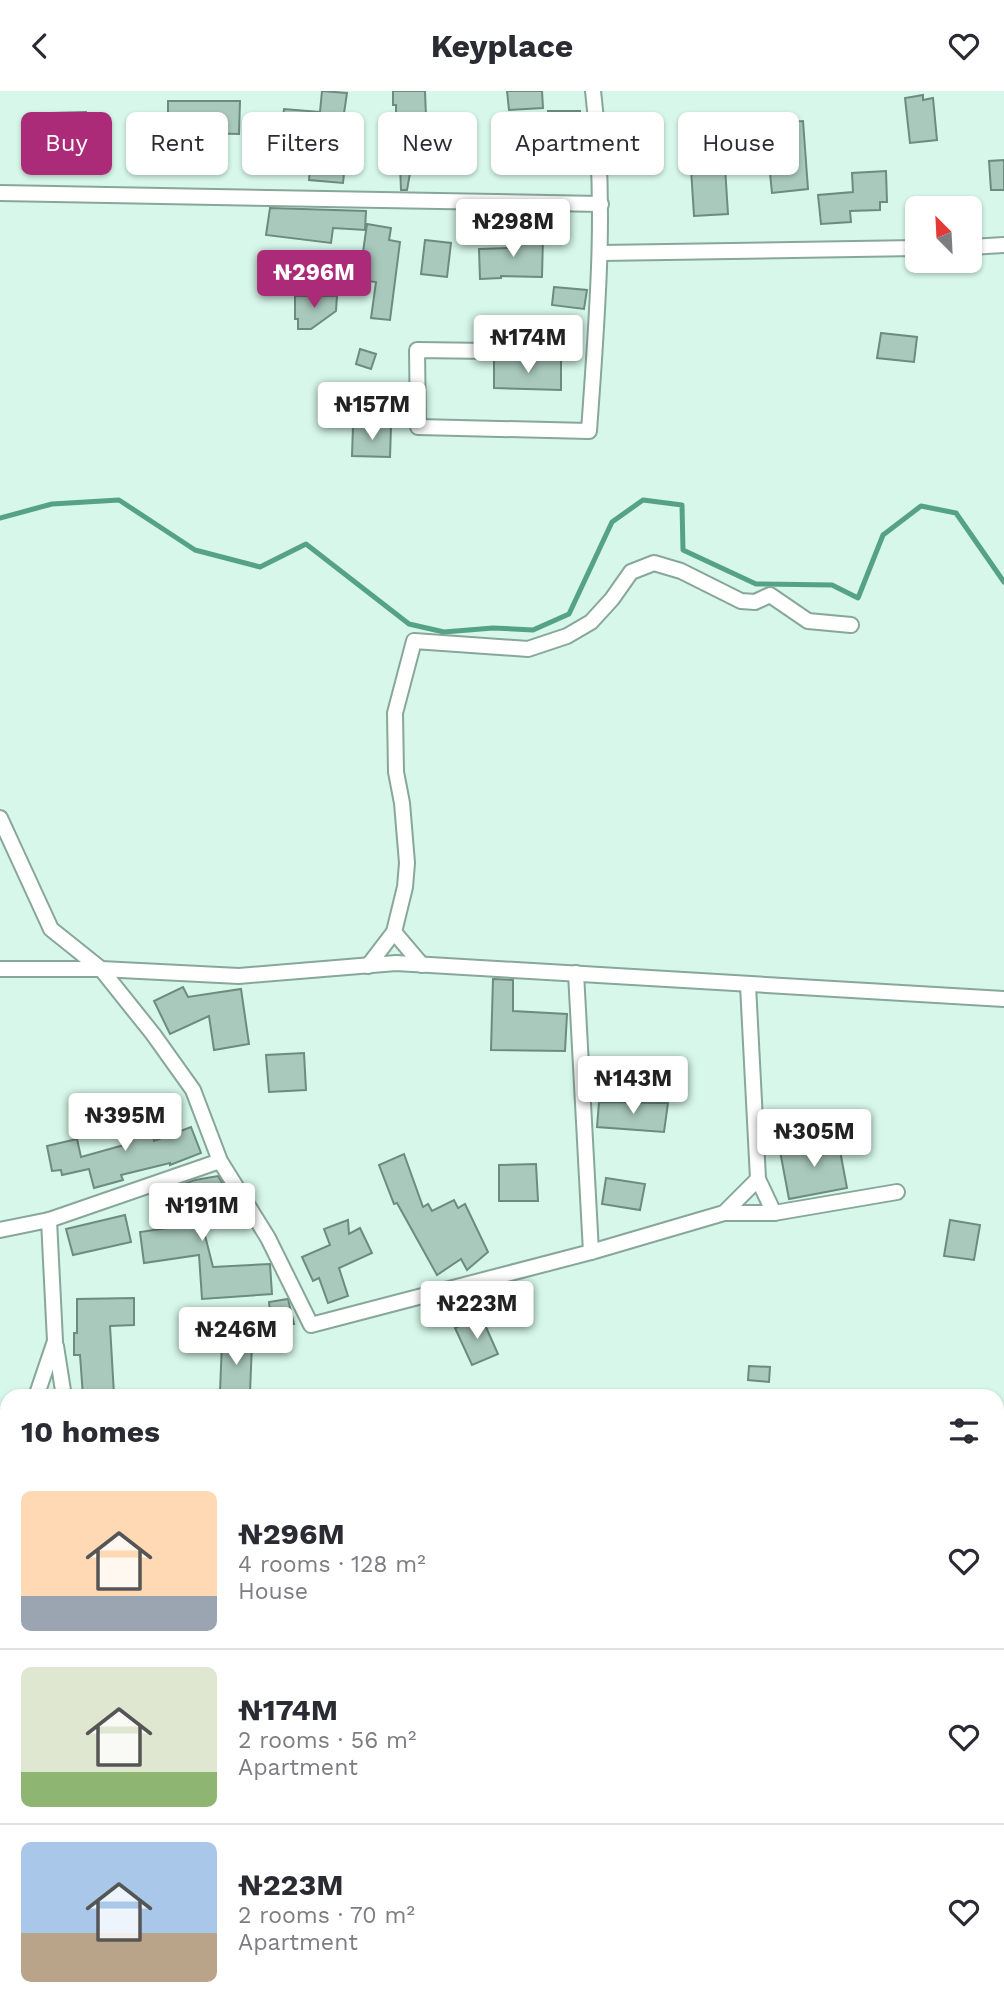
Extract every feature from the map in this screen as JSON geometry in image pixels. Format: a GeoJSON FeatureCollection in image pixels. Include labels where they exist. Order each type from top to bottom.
{"type":"FeatureCollection","features":[{"type":"Feature","properties":{"kind":"street"},"geometry":{"type":"LineString","coordinates":[[490,351],[417,350],[418,427],[589,431],[601,253],[598,132],[593,91]]}},
{"type":"Feature","properties":{"kind":"street"},"geometry":{"type":"LineString","coordinates":[[0,193],[601,204]]}},
{"type":"Feature","properties":{"kind":"street"},"geometry":{"type":"LineString","coordinates":[[982,246],[1004,245]]}},
{"type":"Feature","properties":{"kind":"street"},"geometry":{"type":"LineString","coordinates":[[601,253],[905,248]]}},
{"type":"Feature","properties":{"kind":"street"},"geometry":{"type":"LineString","coordinates":[[368,965],[394,932],[405,887],[407,863],[402,803],[396,772],[395,713],[414,641],[528,649],[567,636],[592,622],[631,572],[654,563],[681,571],[741,601],[755,602],[770,595],[808,621],[851,625]]}},
{"type":"Feature","properties":{"kind":"street"},"geometry":{"type":"LineString","coordinates":[[0,818],[51,929],[101,969],[193,1090],[220,1161],[268,1238],[311,1325],[592,1252],[724,1213],[774,1213],[897,1192]]}},
{"type":"Feature","properties":{"kind":"street"},"geometry":{"type":"LineString","coordinates":[[394,932],[422,965]]}},
{"type":"Feature","properties":{"kind":"street"},"geometry":{"type":"LineString","coordinates":[[0,969],[101,969],[239,976],[368,965],[422,965],[1004,999]]}},
{"type":"Feature","properties":{"kind":"street"},"geometry":{"type":"LineString","coordinates":[[576,973],[592,1252]]}},
{"type":"Feature","properties":{"kind":"street"},"geometry":{"type":"LineString","coordinates":[[748,985],[758,1179],[774,1213]]}},
{"type":"Feature","properties":{"kind":"street"},"geometry":{"type":"LineString","coordinates":[[0,1230],[48,1220],[220,1161]]}},
{"type":"Feature","properties":{"kind":"street"},"geometry":{"type":"LineString","coordinates":[[724,1213],[758,1179]]}},
{"type":"Feature","properties":{"kind":"street"},"geometry":{"type":"LineString","coordinates":[[48,1220],[55,1341],[63,1389]]}},
{"type":"Feature","properties":{"kind":"street"},"geometry":{"type":"LineString","coordinates":[[39,1389],[55,1341]]}},
{"type":"Feature","properties":{"kind":"building"},"geometry":{"type":"Polygon","coordinates":[[[322,91],[347,93],[344,112],[320,112],[322,91]]]}},
{"type":"Feature","properties":{"kind":"building"},"geometry":{"type":"Polygon","coordinates":[[[393,91],[425,91],[426,112],[396,112],[396,105],[393,105],[393,91]]]}},
{"type":"Feature","properties":{"kind":"building"},"geometry":{"type":"Polygon","coordinates":[[[507,91],[542,91],[543,108],[509,110],[507,91]]]}},
{"type":"Feature","properties":{"kind":"building"},"geometry":{"type":"Polygon","coordinates":[[[923,95],[923,100],[933,98],[937,140],[910,143],[905,98],[923,95]]]}},
{"type":"Feature","properties":{"kind":"building"},"geometry":{"type":"Polygon","coordinates":[[[168,101],[240,101],[239,134],[228,134],[228,112],[168,112],[168,101]]]}},
{"type":"Feature","properties":{"kind":"building"},"geometry":{"type":"Polygon","coordinates":[[[284,109],[320,112],[284,112],[284,109]]]}},
{"type":"Feature","properties":{"kind":"building"},"geometry":{"type":"Polygon","coordinates":[[[580,111],[580,112],[548,112],[580,111]]]}},
{"type":"Feature","properties":{"kind":"building"},"geometry":{"type":"Polygon","coordinates":[[[799,121],[803,121],[808,189],[772,193],[770,175],[799,175],[799,121]]]}},
{"type":"Feature","properties":{"kind":"building"},"geometry":{"type":"Polygon","coordinates":[[[1004,160],[1004,190],[991,190],[989,161],[1004,160]]]}},
{"type":"Feature","properties":{"kind":"building"},"geometry":{"type":"Polygon","coordinates":[[[886,171],[887,202],[880,202],[880,210],[850,211],[851,222],[821,224],[818,195],[853,192],[852,173],[886,171]]]}},
{"type":"Feature","properties":{"kind":"building"},"geometry":{"type":"Polygon","coordinates":[[[309,175],[344,175],[343,183],[309,180],[309,175]]]}},
{"type":"Feature","properties":{"kind":"building"},"geometry":{"type":"Polygon","coordinates":[[[400,175],[410,175],[407,190],[401,190],[400,175]]]}},
{"type":"Feature","properties":{"kind":"building"},"geometry":{"type":"Polygon","coordinates":[[[691,175],[726,175],[728,214],[694,216],[691,175]]]}},
{"type":"Feature","properties":{"kind":"building"},"geometry":{"type":"Polygon","coordinates":[[[270,208],[366,211],[365,230],[333,228],[331,243],[266,235],[270,208]]]}},
{"type":"Feature","properties":{"kind":"building"},"geometry":{"type":"Polygon","coordinates":[[[367,224],[391,228],[389,240],[400,242],[390,320],[371,318],[376,282],[359,280],[367,224]]]}},
{"type":"Feature","properties":{"kind":"building"},"geometry":{"type":"Polygon","coordinates":[[[511,236],[543,236],[542,277],[501,276],[480,279],[479,249],[511,248],[511,236]]]}},
{"type":"Feature","properties":{"kind":"building"},"geometry":{"type":"Polygon","coordinates":[[[425,240],[451,243],[447,277],[421,274],[425,240]]]}},
{"type":"Feature","properties":{"kind":"building"},"geometry":{"type":"Polygon","coordinates":[[[554,287],[587,290],[584,309],[552,305],[554,287]]]}},
{"type":"Feature","properties":{"kind":"building"},"geometry":{"type":"Polygon","coordinates":[[[295,296],[337,296],[336,311],[311,329],[298,329],[295,296]]]}},
{"type":"Feature","properties":{"kind":"building"},"geometry":{"type":"Polygon","coordinates":[[[881,333],[917,337],[914,362],[877,358],[881,333]]]}},
{"type":"Feature","properties":{"kind":"building"},"geometry":{"type":"Polygon","coordinates":[[[360,349],[376,354],[371,369],[356,364],[360,349]]]}},
{"type":"Feature","properties":{"kind":"building"},"geometry":{"type":"Polygon","coordinates":[[[494,360],[561,360],[561,390],[494,388],[494,360]]]}},
{"type":"Feature","properties":{"kind":"building"},"geometry":{"type":"Polygon","coordinates":[[[353,426],[391,427],[390,457],[352,456],[353,426]]]}},
{"type":"Feature","properties":{"kind":"building"},"geometry":{"type":"Polygon","coordinates":[[[493,979],[513,980],[513,1011],[567,1014],[565,1051],[491,1050],[493,979]]]}},
{"type":"Feature","properties":{"kind":"building"},"geometry":{"type":"Polygon","coordinates":[[[183,987],[188,997],[241,989],[249,1044],[214,1050],[209,1016],[170,1034],[154,1001],[183,987]]]}},
{"type":"Feature","properties":{"kind":"building"},"geometry":{"type":"Polygon","coordinates":[[[304,1053],[306,1090],[269,1092],[266,1055],[304,1053]]]}},
{"type":"Feature","properties":{"kind":"building"},"geometry":{"type":"Polygon","coordinates":[[[599,1102],[668,1103],[664,1132],[597,1127],[599,1102]]]}},
{"type":"Feature","properties":{"kind":"building"},"geometry":{"type":"Polygon","coordinates":[[[147,1113],[154,1141],[191,1127],[201,1153],[170,1165],[121,1175],[123,1180],[94,1188],[89,1169],[62,1175],[61,1170],[52,1171],[47,1146],[77,1139],[81,1157],[124,1145],[117,1120],[147,1113]]]}},
{"type":"Feature","properties":{"kind":"building"},"geometry":{"type":"Polygon","coordinates":[[[838,1140],[847,1188],[789,1199],[780,1151],[838,1140]]]}},
{"type":"Feature","properties":{"kind":"building"},"geometry":{"type":"Polygon","coordinates":[[[404,1154],[423,1207],[428,1204],[432,1211],[454,1200],[458,1208],[465,1204],[488,1252],[467,1270],[461,1259],[437,1275],[397,1203],[394,1204],[379,1165],[404,1154]]]}},
{"type":"Feature","properties":{"kind":"building"},"geometry":{"type":"Polygon","coordinates":[[[536,1164],[538,1201],[499,1201],[499,1165],[536,1164]]]}},
{"type":"Feature","properties":{"kind":"building"},"geometry":{"type":"Polygon","coordinates":[[[218,1176],[230,1196],[210,1199],[211,1205],[198,1208],[213,1267],[270,1264],[272,1294],[202,1299],[199,1255],[144,1263],[140,1232],[174,1227],[161,1192],[195,1180],[218,1176]]]}},
{"type":"Feature","properties":{"kind":"building"},"geometry":{"type":"Polygon","coordinates":[[[606,1178],[645,1184],[640,1210],[602,1204],[606,1178]]]}},
{"type":"Feature","properties":{"kind":"building"},"geometry":{"type":"Polygon","coordinates":[[[125,1215],[131,1242],[73,1255],[66,1229],[125,1215]]]}},
{"type":"Feature","properties":{"kind":"building"},"geometry":{"type":"Polygon","coordinates":[[[348,1220],[349,1234],[360,1228],[372,1253],[339,1268],[348,1296],[328,1303],[319,1278],[313,1281],[302,1257],[330,1245],[324,1229],[348,1220]]]}},
{"type":"Feature","properties":{"kind":"building"},"geometry":{"type":"Polygon","coordinates":[[[950,1220],[980,1225],[974,1260],[944,1256],[950,1220]]]}},
{"type":"Feature","properties":{"kind":"building"},"geometry":{"type":"Polygon","coordinates":[[[134,1298],[134,1325],[110,1326],[114,1389],[82,1389],[80,1355],[74,1355],[77,1299],[134,1298]]]}},
{"type":"Feature","properties":{"kind":"building"},"geometry":{"type":"Polygon","coordinates":[[[288,1299],[294,1324],[272,1328],[269,1302],[288,1299]]]}},
{"type":"Feature","properties":{"kind":"building"},"geometry":{"type":"Polygon","coordinates":[[[481,1316],[498,1354],[472,1365],[455,1328],[481,1316]]]}},
{"type":"Feature","properties":{"kind":"building"},"geometry":{"type":"Polygon","coordinates":[[[222,1342],[252,1343],[250,1389],[220,1389],[222,1342]]]}},
{"type":"Feature","properties":{"kind":"building"},"geometry":{"type":"Polygon","coordinates":[[[749,1366],[770,1367],[769,1382],[748,1380],[749,1366]]]}},
{"type":"Feature","properties":{"kind":"waterway"},"geometry":{"type":"LineString","coordinates":[[0,518],[52,504],[119,500],[195,550],[260,567],[306,544],[409,624],[444,632],[493,628],[533,630],[569,614],[612,522],[643,500],[682,505],[683,550],[756,584],[832,585],[858,598],[883,535],[921,506],[956,513],[1004,582]]}}]}
